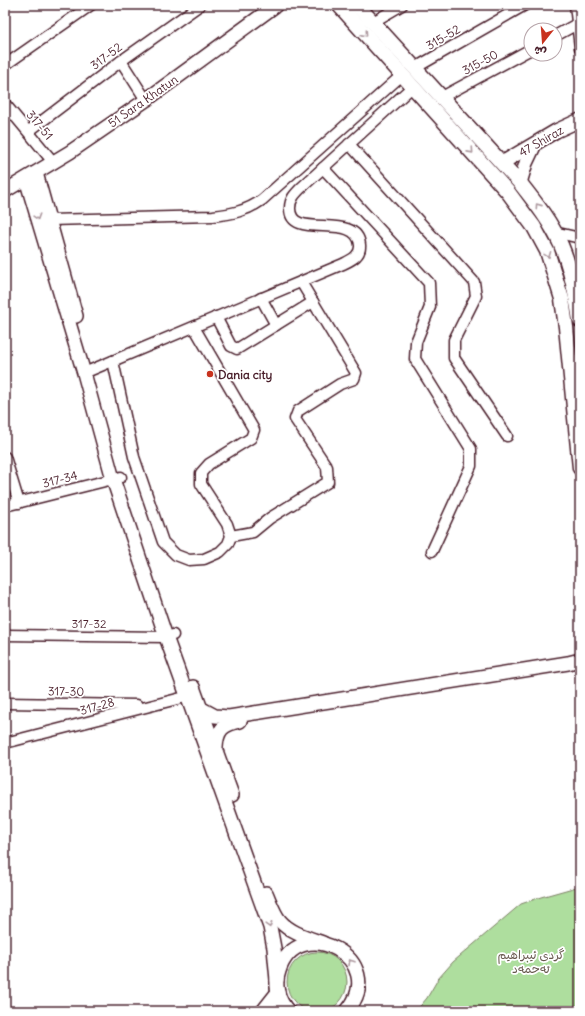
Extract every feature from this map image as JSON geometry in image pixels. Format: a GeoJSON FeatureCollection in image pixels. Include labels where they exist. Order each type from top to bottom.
{"type":"FeatureCollection","features":[{"type":"Feature","properties":{"kind":"main road"},"geometry":{"type":"LineString","coordinates":[[339,5],[508,192],[534,227],[547,251],[562,299],[580,468]]}},
{"type":"Feature","properties":{"kind":"main road"},"geometry":{"type":"LineString","coordinates":[[357,5],[520,183],[547,219],[561,245],[569,269],[580,320]]}},
{"type":"Feature","properties":{"kind":"main road"},"geometry":{"type":"LineString","coordinates":[[458,137],[469,127]]}},
{"type":"Feature","properties":{"kind":"street"},"geometry":{"type":"LineString","coordinates":[[5,66],[91,5]]}},
{"type":"Feature","properties":{"kind":"street","name":"317-52"},"geometry":{"type":"LineString","coordinates":[[29,131],[121,61],[200,5]]}},
{"type":"Feature","properties":{"kind":"street","name":"51 Sara Khatun"},"geometry":{"type":"LineString","coordinates":[[5,191],[54,163],[146,100],[276,5]]}},
{"type":"Feature","properties":{"kind":"street"},"geometry":{"type":"LineString","coordinates":[[373,22],[402,5]]}},
{"type":"Feature","properties":{"kind":"street","name":"315-52"},"geometry":{"type":"LineString","coordinates":[[415,68],[526,5]]}},
{"type":"Feature","properties":{"kind":"street"},"geometry":{"type":"LineString","coordinates":[[575,5],[580,48]]}},
{"type":"Feature","properties":{"kind":"street"},"geometry":{"type":"LineString","coordinates":[[563,32],[577,24]]}},
{"type":"Feature","properties":{"kind":"street","name":"315-50"},"geometry":{"type":"LineString","coordinates":[[442,97],[523,53]]}},
{"type":"Feature","properties":{"kind":"street"},"geometry":{"type":"LineString","coordinates":[[121,61],[146,100]]}},
{"type":"Feature","properties":{"kind":"street"},"geometry":{"type":"LineString","coordinates":[[49,220],[213,216],[249,208],[262,200],[402,75]]}},
{"type":"Feature","properties":{"kind":"street"},"geometry":{"type":"LineString","coordinates":[[87,371],[301,282],[352,260],[357,256],[360,252],[359,240],[352,232],[335,226],[302,224],[295,222],[290,214],[290,206],[293,197],[412,86]]}},
{"type":"Feature","properties":{"kind":"street","name":"317-51"},"geometry":{"type":"LineString","coordinates":[[5,104],[29,131],[54,163]]}},
{"type":"Feature","properties":{"kind":"street","name":"47 Shiraz"},"geometry":{"type":"LineString","coordinates":[[502,163],[556,131],[580,120]]}},
{"type":"Feature","properties":{"kind":"street"},"geometry":{"type":"LineString","coordinates":[[349,144],[474,282],[476,296],[454,340],[454,358],[506,436]]}},
{"type":"Feature","properties":{"kind":"street"},"geometry":{"type":"LineString","coordinates":[[520,183],[526,162],[535,144]]}},
{"type":"Feature","properties":{"kind":"street"},"geometry":{"type":"LineString","coordinates":[[323,168],[430,283],[430,307],[416,342],[415,359],[471,450],[471,466],[432,551]]}},
{"type":"Feature","properties":{"kind":"street"},"geometry":{"type":"LineString","coordinates":[[31,176],[49,220],[87,371]]}},
{"type":"Feature","properties":{"kind":"street"},"geometry":{"type":"LineString","coordinates":[[31,176],[117,478],[270,927],[278,986],[283,1005],[288,1011]]}},
{"type":"Feature","properties":{"kind":"street"},"geometry":{"type":"LineString","coordinates":[[554,232],[580,238]]}},
{"type":"Feature","properties":{"kind":"street"},"geometry":{"type":"LineString","coordinates":[[231,536],[253,532],[270,518],[328,482],[327,468],[295,419],[298,411],[340,384],[354,379],[356,373],[301,282]]}},
{"type":"Feature","properties":{"kind":"street"},"geometry":{"type":"LineString","coordinates":[[261,298],[276,325]]}},
{"type":"Feature","properties":{"kind":"street"},"geometry":{"type":"LineString","coordinates":[[216,318],[231,346],[237,349],[313,302]]}},
{"type":"Feature","properties":{"kind":"street"},"geometry":{"type":"LineString","coordinates":[[113,361],[134,457],[163,542],[176,554],[189,560],[204,559],[220,552],[228,544],[231,536],[227,524],[201,484],[201,473],[209,464],[252,438],[254,430],[194,327]]}},
{"type":"Feature","properties":{"kind":"street"},"geometry":{"type":"LineString","coordinates":[[5,457],[19,503]]}},
{"type":"Feature","properties":{"kind":"street","name":"317-34"},"geometry":{"type":"LineString","coordinates":[[5,506],[117,478]]}},
{"type":"Feature","properties":{"kind":"street","name":"317-32"},"geometry":{"type":"LineString","coordinates":[[5,635],[170,636]]}},
{"type":"Feature","properties":{"kind":"street"},"geometry":{"type":"LineString","coordinates":[[202,709],[215,716],[229,717],[580,660]]}},
{"type":"Feature","properties":{"kind":"street"},"geometry":{"type":"LineString","coordinates":[[216,747],[216,739],[222,728],[227,724],[237,721],[559,670],[580,669]]}},
{"type":"Feature","properties":{"kind":"street"},"geometry":{"type":"LineString","coordinates":[[192,696],[202,709],[261,879],[277,917],[288,928],[335,947],[351,960],[356,972],[360,1011]]}},
{"type":"Feature","properties":{"kind":"street","name":"317-28"},"geometry":{"type":"LineString","coordinates":[[5,743],[151,705],[192,696]]}},
{"type":"Feature","properties":{"kind":"street","name":"317-30"},"geometry":{"type":"LineString","coordinates":[[5,703],[151,705]]}},
{"type":"Feature","properties":{"kind":"street"},"geometry":{"type":"LineString","coordinates":[[263,1011],[278,986],[283,962],[297,948],[310,944],[322,943]]}},
{"type":"Feature","properties":{"kind":"street"},"geometry":{"type":"LineString","coordinates":[[347,1011],[355,999],[358,986]]}},
{"type":"Feature","properties":{"kind":"green space","name":"گردی ئیبراھیم ئەحمەد"},"geometry":{"type":"Polygon","coordinates":[[[580,886],[580,1011],[416,1011],[427,998],[438,979],[453,962],[521,904],[580,886]]]}},
{"type":"Feature","properties":{"kind":"green space"},"geometry":{"type":"Polygon","coordinates":[[[311,952],[323,952],[334,957],[342,965],[347,976],[345,994],[334,1007],[323,1012],[311,1012],[300,1007],[292,999],[287,988],[287,976],[292,965],[300,957],[311,952]]]}},
{"type":"Feature","properties":{"kind":"place","name":"Dania city"},"geometry":{"type":"Point","coordinates":[210,374]}}]}
